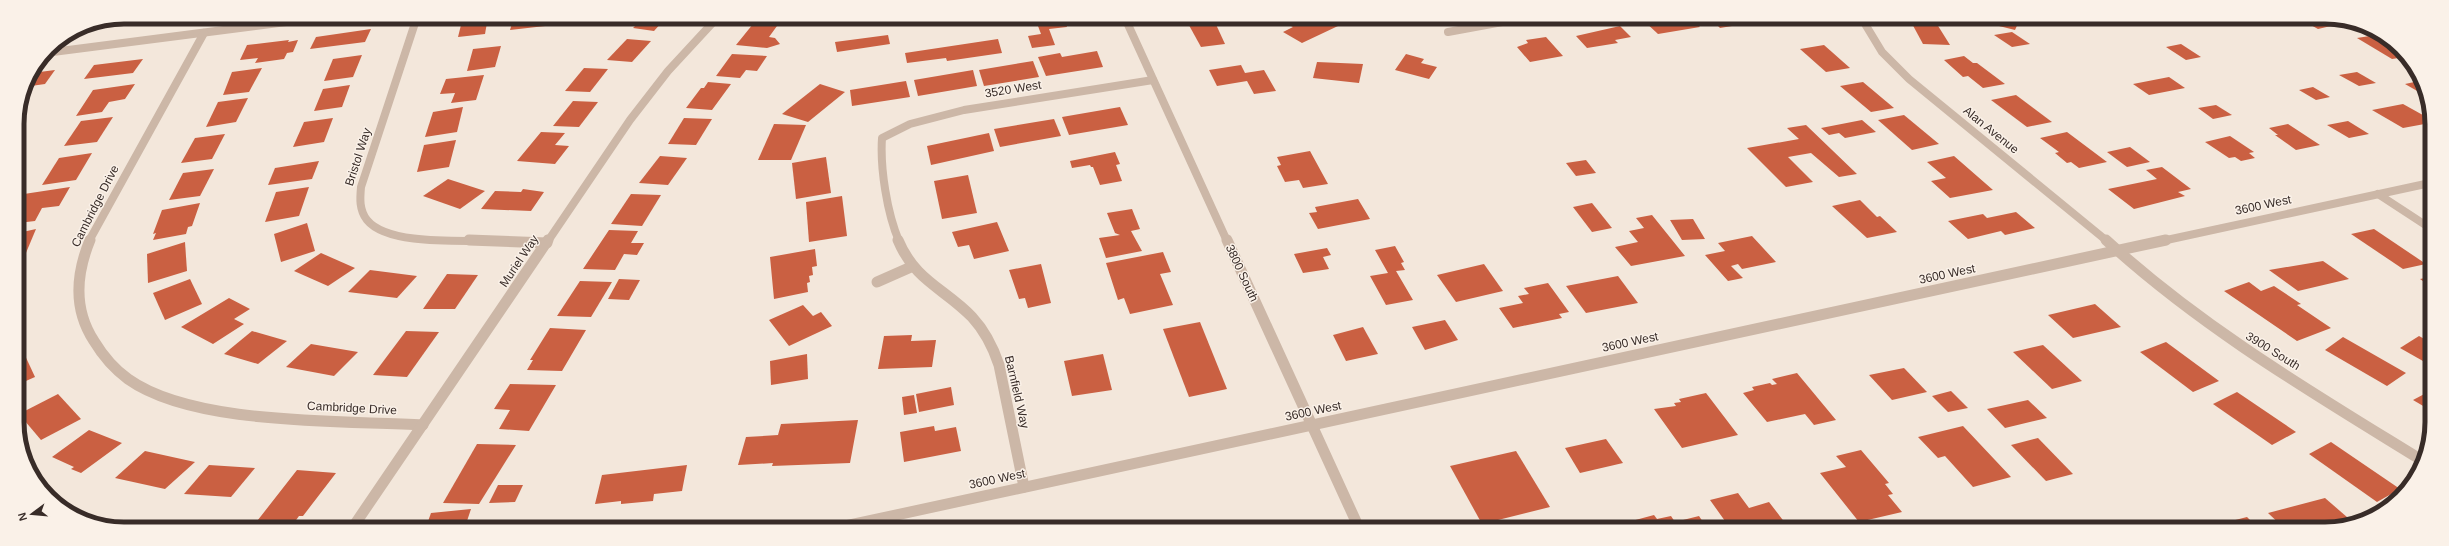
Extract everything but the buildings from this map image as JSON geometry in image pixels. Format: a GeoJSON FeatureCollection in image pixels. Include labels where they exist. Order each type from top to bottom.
{"type":"FeatureCollection","features":[{"type":"Feature","properties":{"kind":"street"},"geometry":{"type":"LineString","coordinates":[[55,52],[272,24]]}},
{"type":"Feature","properties":{"kind":"street","name":"Bristol Way"},"geometry":{"type":"LineString","coordinates":[[415,24],[361,187],[359,204],[362,213],[376,227],[403,236],[547,242]]}},
{"type":"Feature","properties":{"kind":"street","name":"Muriel Way"},"geometry":{"type":"LineString","coordinates":[[356,522],[644,101],[668,71],[711,24]]}},
{"type":"Feature","properties":{"kind":"street","name":"3800 South"},"geometry":{"type":"LineString","coordinates":[[1128,24],[1356,522]]}},
{"type":"Feature","properties":{"kind":"street"},"geometry":{"type":"LineString","coordinates":[[1448,32],[1491,24]]}},
{"type":"Feature","properties":{"kind":"street","name":"Alan Avenue"},"geometry":{"type":"LineString","coordinates":[[1865,24],[1882,52],[1909,79],[2093,228],[2117,250]]}},
{"type":"Feature","properties":{"kind":"street","name":"Cambridge Drive"},"geometry":{"type":"LineString","coordinates":[[204,33],[100,221],[83,257],[78,294],[80,310],[91,341],[118,370],[137,384],[160,395],[187,404],[244,416],[423,425]]}},
{"type":"Feature","properties":{"kind":"street","name":"3520 West"},"geometry":{"type":"LineString","coordinates":[[882,138],[910,124],[964,110],[1153,80]]}},
{"type":"Feature","properties":{"kind":"street","name":"Barnfield Way"},"geometry":{"type":"LineString","coordinates":[[882,138],[881,153],[893,227],[900,247],[911,266],[971,316],[983,330],[993,348],[999,365],[1024,487]]}},
{"type":"Feature","properties":{"kind":"street","name":"3600 West"},"geometry":{"type":"LineString","coordinates":[[864,522],[2425,184]]}},
{"type":"Feature","properties":{"kind":"street"},"geometry":{"type":"LineString","coordinates":[[2378,194],[2425,225]]}},
{"type":"Feature","properties":{"kind":"street","name":"3900 South"},"geometry":{"type":"LineString","coordinates":[[2117,250],[2168,294],[2235,343],[2418,458]]}},
{"type":"Feature","properties":{"kind":"street"},"geometry":{"type":"LineString","coordinates":[[877,282],[911,266]]}}]}
